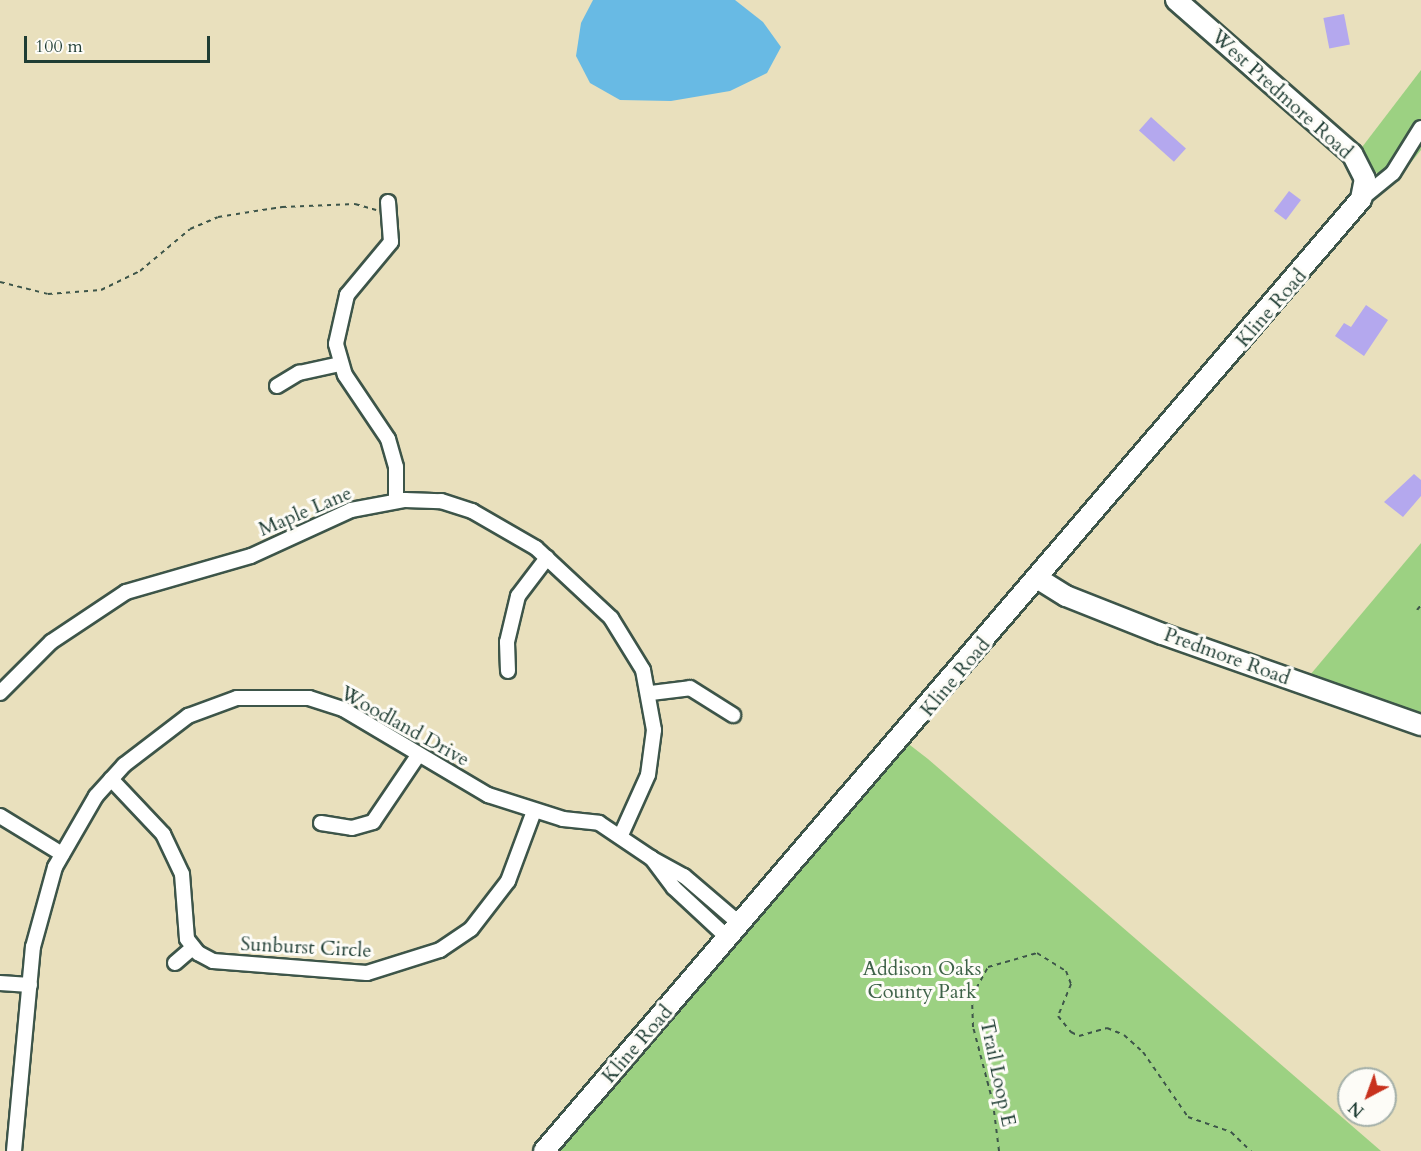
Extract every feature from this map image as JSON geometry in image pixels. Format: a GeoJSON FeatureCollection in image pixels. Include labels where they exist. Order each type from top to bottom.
{"type":"FeatureCollection","features":[{"type":"Feature","properties":{"kind":"street","name":"West Predmore Road"},"geometry":{"type":"LineString","coordinates":[[1176,0],[1352,154],[1365,179],[1361,200]]}},
{"type":"Feature","properties":{"kind":"street"},"geometry":{"type":"LineString","coordinates":[[1361,200],[1393,173],[1421,128]]}},
{"type":"Feature","properties":{"kind":"street","name":"Kline Road"},"geometry":{"type":"LineString","coordinates":[[544,1151],[1361,200]]}},
{"type":"Feature","properties":{"kind":"street"},"geometry":{"type":"LineString","coordinates":[[389,208],[391,242],[347,295],[336,344],[340,364],[388,439],[396,467],[396,501]]}},
{"type":"Feature","properties":{"kind":"street"},"geometry":{"type":"LineString","coordinates":[[277,386],[299,373],[340,364]]}},
{"type":"Feature","properties":{"kind":"street","name":"Maple Lane"},"geometry":{"type":"LineString","coordinates":[[0,693],[51,642],[126,592],[242,559],[351,510],[396,501],[441,501],[472,511],[512,531],[547,558],[611,618],[651,693],[654,730],[648,775],[621,835]]}},
{"type":"Feature","properties":{"kind":"street"},"geometry":{"type":"LineString","coordinates":[[508,671],[507,642],[518,596],[547,558]]}},
{"type":"Feature","properties":{"kind":"street","name":"Predmore Road"},"geometry":{"type":"LineString","coordinates":[[1037,578],[1066,596],[1162,634],[1421,725]]}},
{"type":"Feature","properties":{"kind":"street"},"geometry":{"type":"LineString","coordinates":[[651,693],[690,688],[733,715]]}},
{"type":"Feature","properties":{"kind":"street","name":"Woodland Drive"},"geometry":{"type":"LineString","coordinates":[[14,1151],[38,923],[62,854],[111,779],[188,716],[237,698],[278,694],[343,709],[417,757],[488,795],[534,811],[599,823],[621,835],[651,858],[674,888],[734,931]]}},
{"type":"Feature","properties":{"kind":"street"},"geometry":{"type":"LineString","coordinates":[[321,823],[352,828],[373,822],[417,757]]}},
{"type":"Feature","properties":{"kind":"street"},"geometry":{"type":"LineString","coordinates":[[111,779],[153,819],[182,874],[192,948],[176,963]]}},
{"type":"Feature","properties":{"kind":"street","name":"Sunburst Circle"},"geometry":{"type":"LineString","coordinates":[[192,948],[213,961],[367,974],[440,950],[471,929],[508,881],[534,811]]}},
{"type":"Feature","properties":{"kind":"street"},"geometry":{"type":"LineString","coordinates":[[0,816],[62,854]]}},
{"type":"Feature","properties":{"kind":"street"},"geometry":{"type":"LineString","coordinates":[[0,982],[30,986]]}},
{"type":"Feature","properties":{"kind":"path"},"geometry":{"type":"LineString","coordinates":[[0,282],[48,294],[101,290],[140,271],[190,229],[218,217],[355,204],[389,208]]}},
{"type":"Feature","properties":{"kind":"path"},"geometry":{"type":"LineString","coordinates":[[1417,610],[1421,605]]}},
{"type":"Feature","properties":{"kind":"path","name":"Trail Loop E"},"geometry":{"type":"LineString","coordinates":[[999,1151],[993,1103],[973,1027],[972,996],[988,966],[1037,953],[1066,971],[1071,984],[1058,1016],[1071,1032],[1079,1036],[1107,1028],[1124,1035],[1143,1052],[1188,1118],[1231,1132],[1251,1151]]}},
{"type":"Feature","properties":{"kind":"green space"},"geometry":{"type":"Polygon","coordinates":[[[1421,70],[1421,150],[1392,186],[1356,155],[1421,70]]]}},
{"type":"Feature","properties":{"kind":"green space"},"geometry":{"type":"Polygon","coordinates":[[[1421,543],[1421,715],[1310,675],[1421,543]]]}},
{"type":"Feature","properties":{"kind":"green space","name":"Addison Oaks County Park"},"geometry":{"type":"Polygon","coordinates":[[[906,742],[1337,1113],[1337,1127],[1353,1127],[1381,1151],[543,1151],[906,742]]]}},
{"type":"Feature","properties":{"kind":"water"},"geometry":{"type":"Polygon","coordinates":[[[593,0],[735,0],[763,22],[781,47],[767,73],[730,91],[671,101],[620,100],[590,83],[576,56],[581,23],[593,0]]]}},
{"type":"Feature","properties":{"kind":"building"},"geometry":{"type":"Polygon","coordinates":[[[1344,14],[1350,44],[1329,48],[1323,18],[1344,14]]]}},
{"type":"Feature","properties":{"kind":"building"},"geometry":{"type":"Polygon","coordinates":[[[1151,117],[1186,148],[1174,162],[1139,130],[1151,117]]]}},
{"type":"Feature","properties":{"kind":"building"},"geometry":{"type":"Polygon","coordinates":[[[1289,191],[1301,200],[1286,220],[1274,211],[1289,191]]]}},
{"type":"Feature","properties":{"kind":"building"},"geometry":{"type":"Polygon","coordinates":[[[1366,305],[1388,320],[1364,356],[1335,336],[1344,323],[1351,327],[1366,305]]]}},
{"type":"Feature","properties":{"kind":"building"},"geometry":{"type":"Polygon","coordinates":[[[1414,474],[1421,480],[1421,496],[1403,517],[1384,502],[1414,474]]]}}]}
